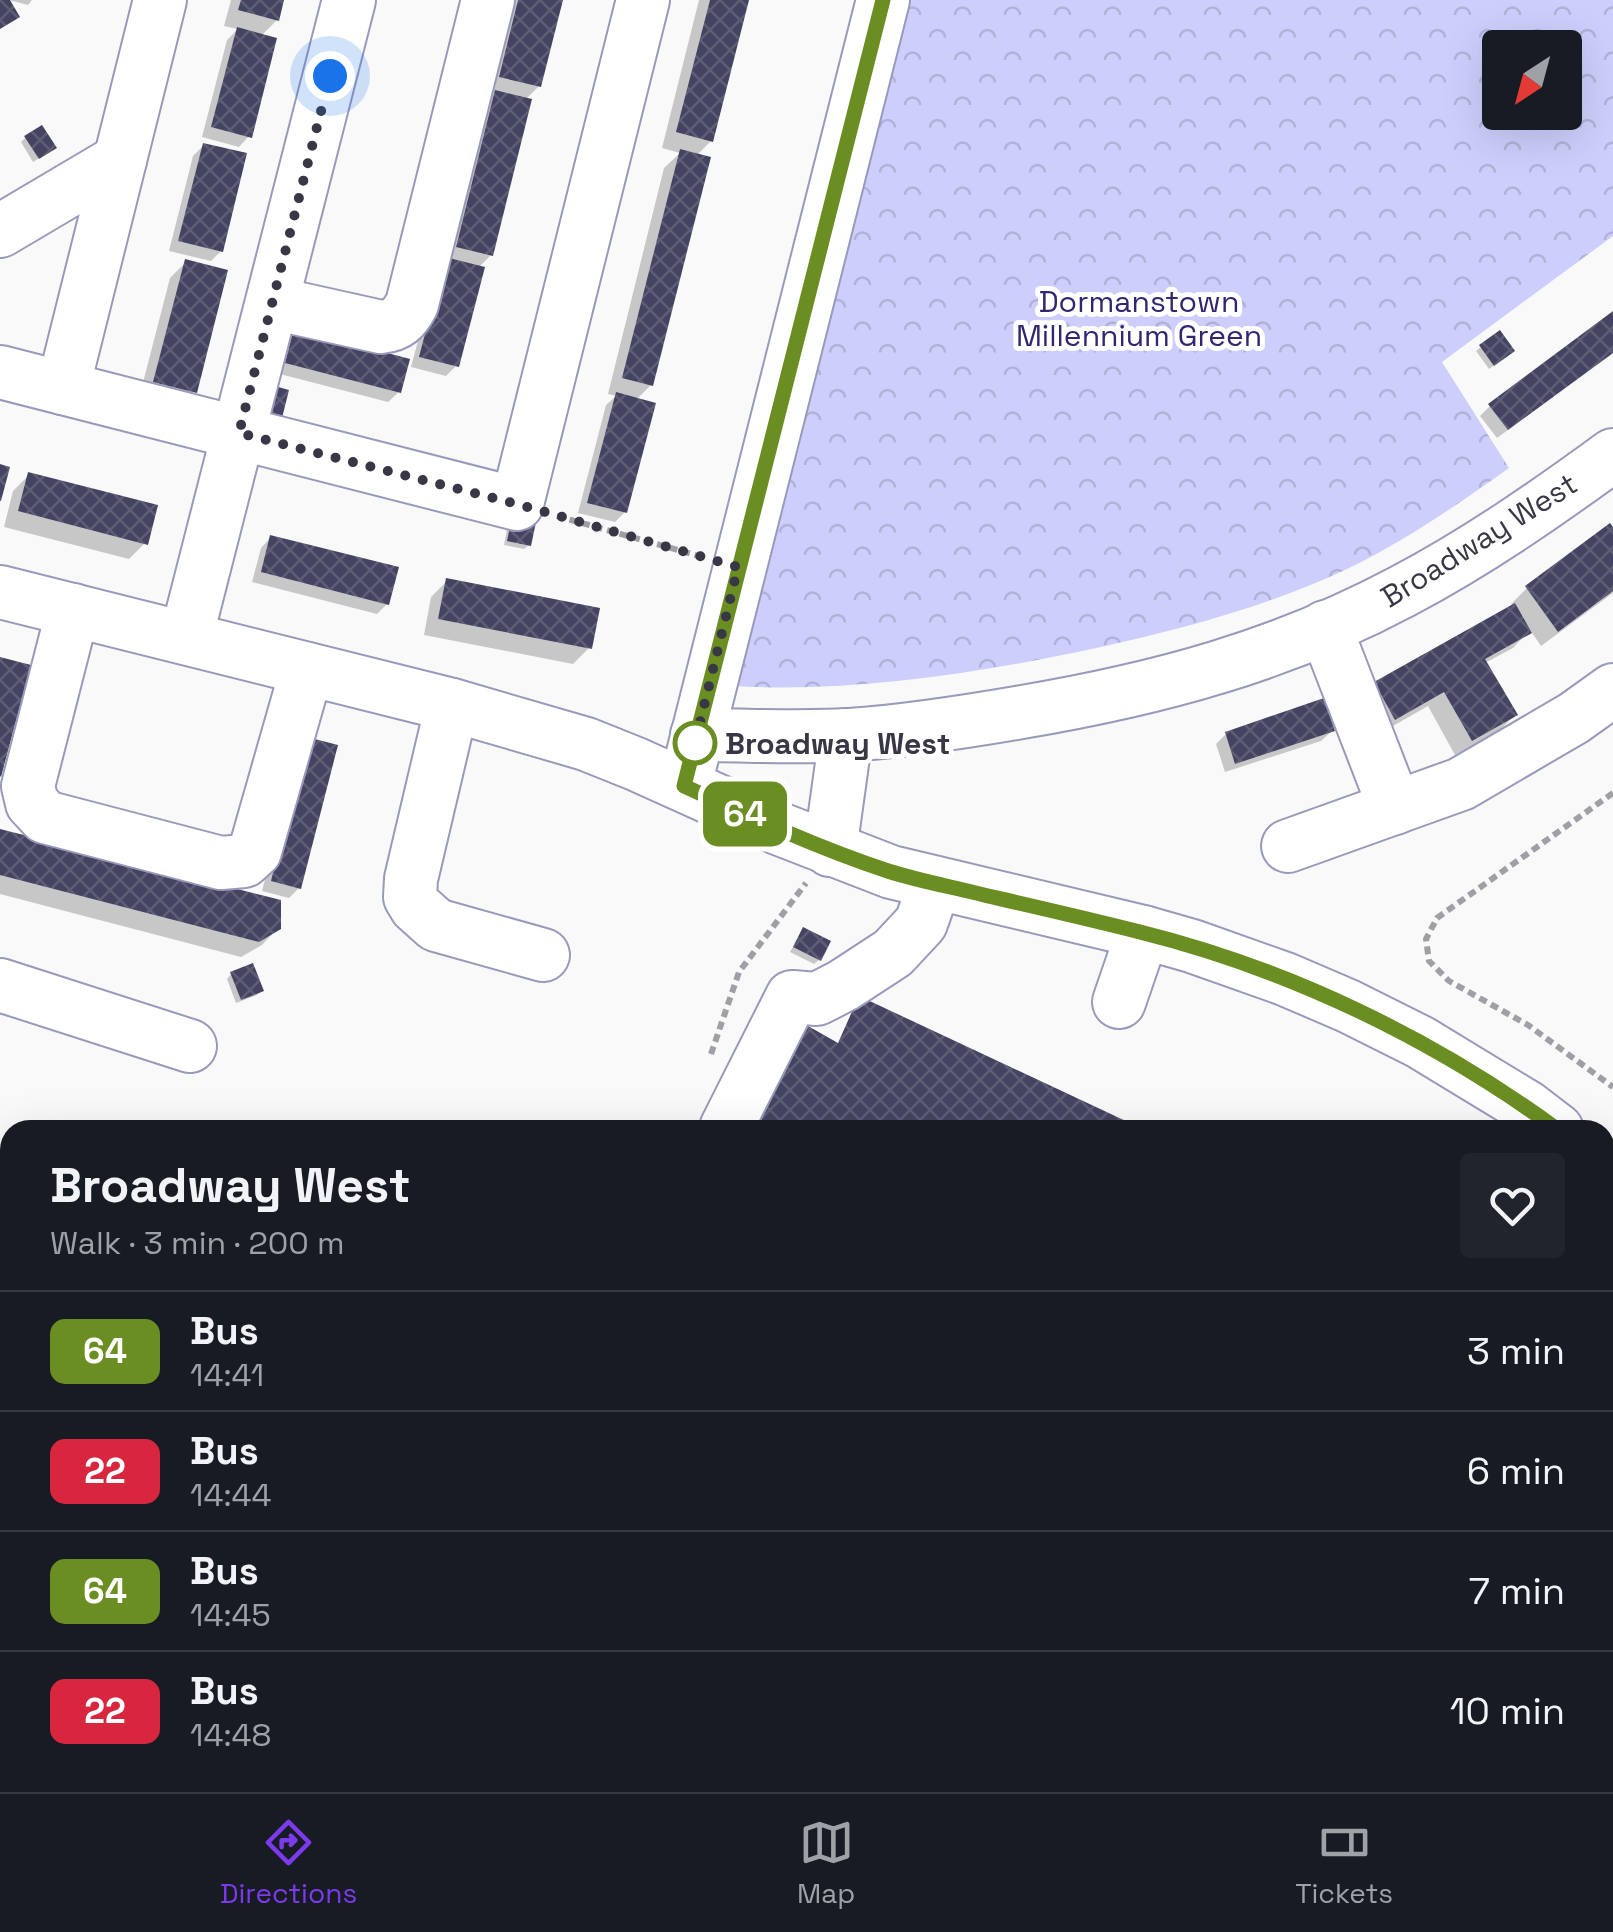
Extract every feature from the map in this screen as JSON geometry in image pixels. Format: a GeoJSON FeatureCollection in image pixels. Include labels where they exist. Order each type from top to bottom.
{"type":"FeatureCollection","features":[{"type":"Feature","properties":{"kind":"street"},"geometry":{"type":"LineString","coordinates":[[64,388],[160,0]]}},
{"type":"Feature","properties":{"kind":"street"},"geometry":{"type":"LineString","coordinates":[[186,638],[349,0]]}},
{"type":"Feature","properties":{"kind":"street"},"geometry":{"type":"LineString","coordinates":[[0,372],[517,504],[643,0]]}},
{"type":"Feature","properties":{"kind":"street"},"geometry":{"type":"LineString","coordinates":[[684,786],[883,0]]}},
{"type":"Feature","properties":{"kind":"street"},"geometry":{"type":"LineString","coordinates":[[273,303],[381,328],[394,326],[405,316],[412,304],[484,1]]}},
{"type":"Feature","properties":{"kind":"street"},"geometry":{"type":"LineString","coordinates":[[0,231],[120,160]]}},
{"type":"Feature","properties":{"kind":"street","name":"Broadway West"},"geometry":{"type":"LineString","coordinates":[[697,735],[846,735],[952,724],[1085,701],[1231,664],[1325,628],[1402,592],[1562,493],[1613,455]]}},
{"type":"Feature","properties":{"kind":"street"},"geometry":{"type":"LineString","coordinates":[[0,592],[452,705],[586,744],[780,830],[891,872],[1192,946],[1284,978],[1348,1006],[1420,1042],[1545,1120]]}},
{"type":"Feature","properties":{"kind":"street"},"geometry":{"type":"LineString","coordinates":[[73,610],[28,786],[32,803],[45,817],[221,863],[244,860],[256,850],[307,669]]}},
{"type":"Feature","properties":{"kind":"street"},"geometry":{"type":"LineString","coordinates":[[1325,628],[1395,808]]}},
{"type":"Feature","properties":{"kind":"street"},"geometry":{"type":"LineString","coordinates":[[1288,846],[1461,784],[1574,718],[1613,690]]}},
{"type":"Feature","properties":{"kind":"street"},"geometry":{"type":"LineString","coordinates":[[452,705],[410,878],[410,897],[436,925],[543,956]]}},
{"type":"Feature","properties":{"kind":"street"},"geometry":{"type":"LineString","coordinates":[[830,850],[846,735]]}},
{"type":"Feature","properties":{"kind":"street"},"geometry":{"type":"LineString","coordinates":[[730,1120],[792,998],[817,999],[894,953],[921,923],[935,884]]}},
{"type":"Feature","properties":{"kind":"street"},"geometry":{"type":"LineString","coordinates":[[1119,1002],[1143,932]]}},
{"type":"Feature","properties":{"kind":"street"},"geometry":{"type":"LineString","coordinates":[[0,985],[190,1046]]}},
{"type":"Feature","properties":{"kind":"path"},"geometry":{"type":"LineString","coordinates":[[517,504],[738,567]]}},
{"type":"Feature","properties":{"kind":"path"},"geometry":{"type":"LineString","coordinates":[[1613,793],[1438,918],[1426,939],[1430,961],[1449,981],[1528,1025],[1613,1086]]}},
{"type":"Feature","properties":{"kind":"green space","name":"Dormanstown Millennium Green"},"geometry":{"type":"Polygon","coordinates":[[[904,0],[1613,0],[1613,236],[1442,362],[1509,468],[1410,534],[1347,569],[1257,605],[1195,624],[963,673],[870,684],[730,686],[904,0]]]}},
{"type":"Feature","properties":{"kind":"building"},"geometry":{"type":"Polygon","coordinates":[[[0,0],[10,0],[20,17],[0,29],[0,0]]]}},
{"type":"Feature","properties":{"kind":"building"},"geometry":{"type":"Polygon","coordinates":[[[241,0],[284,0],[279,21],[238,10],[241,0]]]}},
{"type":"Feature","properties":{"kind":"building"},"geometry":{"type":"Polygon","coordinates":[[[518,0],[563,0],[541,87],[499,77],[518,0]]]}},
{"type":"Feature","properties":{"kind":"building"},"geometry":{"type":"Polygon","coordinates":[[[710,0],[749,0],[713,142],[676,132],[710,0]]]}},
{"type":"Feature","properties":{"kind":"building"},"geometry":{"type":"Polygon","coordinates":[[[237,27],[277,38],[252,138],[211,127],[237,27]]]}},
{"type":"Feature","properties":{"kind":"building"},"geometry":{"type":"Polygon","coordinates":[[[495,90],[532,99],[493,256],[456,247],[495,90]]]}},
{"type":"Feature","properties":{"kind":"building"},"geometry":{"type":"Polygon","coordinates":[[[42,125],[57,148],[39,159],[24,136],[42,125]]]}},
{"type":"Feature","properties":{"kind":"building"},"geometry":{"type":"Polygon","coordinates":[[[203,143],[247,153],[223,252],[178,241],[203,143]]]}},
{"type":"Feature","properties":{"kind":"building"},"geometry":{"type":"Polygon","coordinates":[[[680,149],[711,157],[653,386],[622,378],[680,149]]]}},
{"type":"Feature","properties":{"kind":"building"},"geometry":{"type":"Polygon","coordinates":[[[445,257],[485,267],[459,367],[419,357],[445,257]]]}},
{"type":"Feature","properties":{"kind":"building"},"geometry":{"type":"Polygon","coordinates":[[[185,259],[228,270],[197,393],[153,382],[185,259]]]}},
{"type":"Feature","properties":{"kind":"building"},"geometry":{"type":"Polygon","coordinates":[[[1613,311],[1613,353],[1508,430],[1488,404],[1613,311]]]}},
{"type":"Feature","properties":{"kind":"building"},"geometry":{"type":"Polygon","coordinates":[[[294,328],[410,359],[401,393],[285,363],[294,328]]]}},
{"type":"Feature","properties":{"kind":"building"},"geometry":{"type":"Polygon","coordinates":[[[1500,330],[1515,351],[1494,366],[1479,345],[1500,330]]]}},
{"type":"Feature","properties":{"kind":"building"},"geometry":{"type":"Polygon","coordinates":[[[271,385],[289,390],[281,422],[263,417],[271,385]]]}},
{"type":"Feature","properties":{"kind":"building"},"geometry":{"type":"Polygon","coordinates":[[[616,392],[656,403],[627,513],[587,503],[616,392]]]}},
{"type":"Feature","properties":{"kind":"building"},"geometry":{"type":"Polygon","coordinates":[[[0,464],[10,467],[1,501],[0,501],[0,464]]]}},
{"type":"Feature","properties":{"kind":"building"},"geometry":{"type":"Polygon","coordinates":[[[28,472],[158,505],[148,545],[18,511],[28,472]]]}},
{"type":"Feature","properties":{"kind":"building"},"geometry":{"type":"Polygon","coordinates":[[[512,517],[536,522],[531,546],[507,541],[512,517]]]}},
{"type":"Feature","properties":{"kind":"building"},"geometry":{"type":"Polygon","coordinates":[[[1610,523],[1613,591],[1558,632],[1525,586],[1610,523]]]}},
{"type":"Feature","properties":{"kind":"building"},"geometry":{"type":"Polygon","coordinates":[[[270,535],[399,567],[389,605],[261,572],[270,535]]]}},
{"type":"Feature","properties":{"kind":"building"},"geometry":{"type":"Polygon","coordinates":[[[446,578],[600,608],[592,649],[438,619],[446,578]]]}},
{"type":"Feature","properties":{"kind":"building"},"geometry":{"type":"Polygon","coordinates":[[[1515,603],[1532,633],[1485,659],[1518,715],[1472,741],[1444,692],[1395,720],[1374,682],[1515,603]]]}},
{"type":"Feature","properties":{"kind":"building"},"geometry":{"type":"Polygon","coordinates":[[[0,657],[31,665],[1,777],[0,776],[0,657]]]}},
{"type":"Feature","properties":{"kind":"building"},"geometry":{"type":"Polygon","coordinates":[[[1324,698],[1335,731],[1235,764],[1225,732],[1324,698]]]}},
{"type":"Feature","properties":{"kind":"building"},"geometry":{"type":"Polygon","coordinates":[[[307,737],[338,745],[301,889],[271,881],[307,737]]]}},
{"type":"Feature","properties":{"kind":"building"},"geometry":{"type":"Polygon","coordinates":[[[0,829],[281,900],[281,929],[259,942],[0,875],[0,829]]]}},
{"type":"Feature","properties":{"kind":"building"},"geometry":{"type":"Polygon","coordinates":[[[803,927],[831,941],[821,961],[793,947],[803,927]]]}},
{"type":"Feature","properties":{"kind":"building"},"geometry":{"type":"Polygon","coordinates":[[[253,963],[264,991],[241,1000],[230,972],[253,963]]]}},
{"type":"Feature","properties":{"kind":"building"},"geometry":{"type":"Polygon","coordinates":[[[859,996],[1124,1120],[761,1120],[808,1026],[838,1043],[859,996]]]}},
{"type":"Feature","properties":{"kind":"bus line","name":"64"},"geometry":{"type":"LineString","coordinates":[[883,0],[684,786],[780,830],[891,872],[1143,932],[1284,978],[1420,1042],[1545,1120]]}},
{"type":"Feature","properties":{"kind":"place","name":"Broadway West"},"geometry":{"type":"Point","coordinates":[695,743]}},
{"type":"Feature","properties":{"kind":"route"},"geometry":{"type":"LineString","coordinates":[[330,76],[239,433],[517,504],[738,567],[695,743]]}}]}
